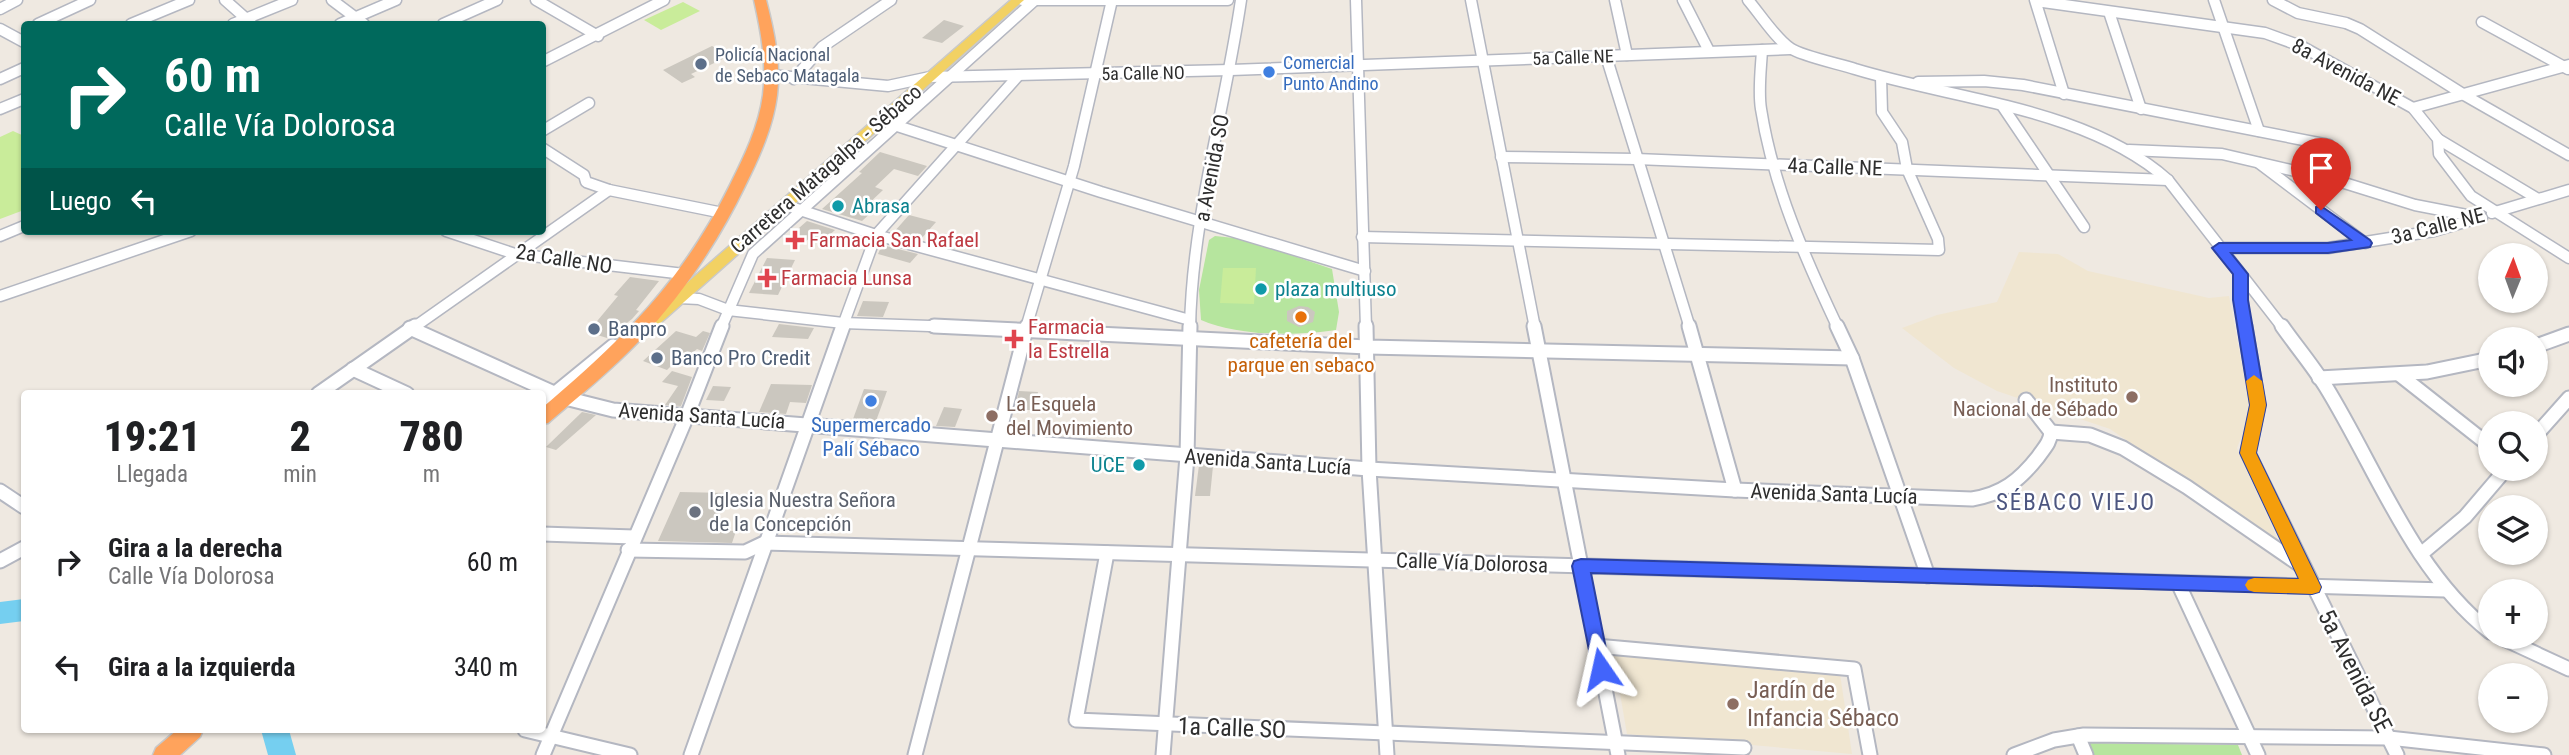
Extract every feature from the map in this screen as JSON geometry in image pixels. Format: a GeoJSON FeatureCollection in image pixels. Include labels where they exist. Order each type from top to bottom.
{"type":"FeatureCollection","features":[{"type":"Feature","properties":{"kind":"highway"},"geometry":{"type":"LineString","coordinates":[[546,413],[561,395],[633,337],[660,307],[723,213],[746,167],[767,110],[770,75],[765,19],[760,0]]}},
{"type":"Feature","properties":{"kind":"highway"},"geometry":{"type":"LineString","coordinates":[[164,755],[189,733]]}},
{"type":"Feature","properties":{"kind":"main road","name":"Carretera Matagalpa - Sébaco"},"geometry":{"type":"LineString","coordinates":[[633,337],[783,205],[888,123],[930,78],[1027,0]]}},
{"type":"Feature","properties":{"kind":"street"},"geometry":{"type":"LineString","coordinates":[[0,9],[17,0]]}},
{"type":"Feature","properties":{"kind":"street"},"geometry":{"type":"LineString","coordinates":[[44,21],[90,0]]}},
{"type":"Feature","properties":{"kind":"street"},"geometry":{"type":"LineString","coordinates":[[138,21],[190,0]]}},
{"type":"Feature","properties":{"kind":"street"},"geometry":{"type":"LineString","coordinates":[[225,0],[249,21]]}},
{"type":"Feature","properties":{"kind":"street"},"geometry":{"type":"LineString","coordinates":[[252,21],[292,0]]}},
{"type":"Feature","properties":{"kind":"street"},"geometry":{"type":"LineString","coordinates":[[332,0],[359,21],[396,0]]}},
{"type":"Feature","properties":{"kind":"street"},"geometry":{"type":"LineString","coordinates":[[450,21],[497,0]]}},
{"type":"Feature","properties":{"kind":"street"},"geometry":{"type":"LineString","coordinates":[[536,0],[598,36]]}},
{"type":"Feature","properties":{"kind":"street"},"geometry":{"type":"LineString","coordinates":[[546,60],[598,36],[663,0]]}},
{"type":"Feature","properties":{"kind":"street"},"geometry":{"type":"LineString","coordinates":[[794,79],[822,47],[891,0]]}},
{"type":"Feature","properties":{"kind":"street"},"geometry":{"type":"LineString","coordinates":[[543,755],[753,254],[888,123],[948,77],[1027,0],[1228,0]]}},
{"type":"Feature","properties":{"kind":"street","name":"a Avenida SO"},"geometry":{"type":"LineString","coordinates":[[1192,337],[1190,320],[1201,220],[1231,70],[1241,0]]}},
{"type":"Feature","properties":{"kind":"street"},"geometry":{"type":"LineString","coordinates":[[1356,0],[1362,237],[1366,271],[1369,469],[1387,755]]}},
{"type":"Feature","properties":{"kind":"street"},"geometry":{"type":"LineString","coordinates":[[1471,0],[1616,747]]}},
{"type":"Feature","properties":{"kind":"street"},"geometry":{"type":"LineString","coordinates":[[1615,0],[1627,55]]}},
{"type":"Feature","properties":{"kind":"street"},"geometry":{"type":"LineString","coordinates":[[1683,0],[1709,51]]}},
{"type":"Feature","properties":{"kind":"street"},"geometry":{"type":"LineString","coordinates":[[1748,0],[1790,49]]}},
{"type":"Feature","properties":{"kind":"street"},"geometry":{"type":"LineString","coordinates":[[2214,0],[2259,131]]}},
{"type":"Feature","properties":{"kind":"street"},"geometry":{"type":"LineString","coordinates":[[2273,0],[2298,13],[2360,29],[2466,96],[2569,155]]}},
{"type":"Feature","properties":{"kind":"street"},"geometry":{"type":"LineString","coordinates":[[915,755],[1026,329],[1043,279],[1097,74],[1112,1]]}},
{"type":"Feature","properties":{"kind":"street"},"geometry":{"type":"LineString","coordinates":[[2035,1],[2064,94]]}},
{"type":"Feature","properties":{"kind":"street","name":"8a Avenida NE"},"geometry":{"type":"LineString","coordinates":[[2035,1],[2265,33],[2286,40],[2413,108],[2438,139],[2440,154],[2471,196],[2569,258]]}},
{"type":"Feature","properties":{"kind":"street"},"geometry":{"type":"LineString","coordinates":[[2109,12],[2141,109]]}},
{"type":"Feature","properties":{"kind":"street"},"geometry":{"type":"LineString","coordinates":[[2482,22],[2568,67]]}},
{"type":"Feature","properties":{"kind":"street"},"geometry":{"type":"LineString","coordinates":[[0,29],[21,40]]}},
{"type":"Feature","properties":{"kind":"street"},"geometry":{"type":"LineString","coordinates":[[14,36],[21,32]]}},
{"type":"Feature","properties":{"kind":"street","name":"5a Calle NE"},"geometry":{"type":"LineString","coordinates":[[1356,65],[1790,49],[1903,82]]}},
{"type":"Feature","properties":{"kind":"street"},"geometry":{"type":"LineString","coordinates":[[1762,50],[1760,107],[1799,247],[1852,358],[1928,576]]}},
{"type":"Feature","properties":{"kind":"street"},"geometry":{"type":"LineString","coordinates":[[1606,56],[1698,355],[1735,490]]}},
{"type":"Feature","properties":{"kind":"street","name":"5a Calle NO"},"geometry":{"type":"LineString","coordinates":[[770,75],[888,86],[948,77],[1356,65]]}},
{"type":"Feature","properties":{"kind":"street"},"geometry":{"type":"LineString","coordinates":[[2413,108],[2568,67]]}},
{"type":"Feature","properties":{"kind":"street"},"geometry":{"type":"LineString","coordinates":[[0,79],[21,69]]}},
{"type":"Feature","properties":{"kind":"street"},"geometry":{"type":"LineString","coordinates":[[691,755],[764,543],[876,235],[1018,76]]}},
{"type":"Feature","properties":{"kind":"street"},"geometry":{"type":"LineString","coordinates":[[1362,237],[1939,250],[1938,239],[1907,169],[1902,142],[1882,112],[1881,77]]}},
{"type":"Feature","properties":{"kind":"street"},"geometry":{"type":"LineString","coordinates":[[1903,82],[1984,81],[2329,145]]}},
{"type":"Feature","properties":{"kind":"street"},"geometry":{"type":"LineString","coordinates":[[1903,82],[2061,123],[2125,149],[2150,164],[2168,180],[2219,248],[2255,289],[2319,378],[2421,554],[2445,590],[2478,622]]}},
{"type":"Feature","properties":{"kind":"street"},"geometry":{"type":"LineString","coordinates":[[0,110],[21,100]]}},
{"type":"Feature","properties":{"kind":"street"},"geometry":{"type":"LineString","coordinates":[[546,129],[589,103]]}},
{"type":"Feature","properties":{"kind":"street"},"geometry":{"type":"LineString","coordinates":[[2004,107],[2020,135],[2053,177],[2084,227]]}},
{"type":"Feature","properties":{"kind":"street"},"geometry":{"type":"LineString","coordinates":[[888,123],[1068,181],[1366,271]]}},
{"type":"Feature","properties":{"kind":"street"},"geometry":{"type":"LineString","coordinates":[[2438,139],[2538,199]]}},
{"type":"Feature","properties":{"kind":"street"},"geometry":{"type":"LineString","coordinates":[[2125,149],[2222,154],[2256,160],[2338,181],[2415,205],[2482,218]]}},
{"type":"Feature","properties":{"kind":"street"},"geometry":{"type":"LineString","coordinates":[[546,151],[584,175],[586,182],[609,190],[723,213]]}},
{"type":"Feature","properties":{"kind":"street","name":"4a Calle NE"},"geometry":{"type":"LineString","coordinates":[[1502,157],[1636,159],[2168,180]]}},
{"type":"Feature","properties":{"kind":"street"},"geometry":{"type":"LineString","coordinates":[[2256,160],[2365,243]]}},
{"type":"Feature","properties":{"kind":"street"},"geometry":{"type":"LineString","coordinates":[[546,233],[609,190]]}},
{"type":"Feature","properties":{"kind":"street","name":"3a Calle NE"},"geometry":{"type":"LineString","coordinates":[[2219,248],[2328,248],[2365,243],[2434,231],[2569,190]]}},
{"type":"Feature","properties":{"kind":"street"},"geometry":{"type":"LineString","coordinates":[[783,205],[876,235],[1190,320]]}},
{"type":"Feature","properties":{"kind":"street"},"geometry":{"type":"LineString","coordinates":[[0,236],[21,227]]}},
{"type":"Feature","properties":{"kind":"street"},"geometry":{"type":"LineString","coordinates":[[0,296],[179,235]]}},
{"type":"Feature","properties":{"kind":"street","name":"2a Calle NO"},"geometry":{"type":"LineString","coordinates":[[458,235],[515,254],[684,274]]}},
{"type":"Feature","properties":{"kind":"street"},"geometry":{"type":"LineString","coordinates":[[324,390],[543,235]]}},
{"type":"Feature","properties":{"kind":"street","name":"5a Avenida SE"},"geometry":{"type":"LineString","coordinates":[[2240,274],[2241,300],[2258,405],[2248,453],[2397,755]]}},
{"type":"Feature","properties":{"kind":"street"},"geometry":{"type":"LineString","coordinates":[[680,298],[699,299],[728,310],[843,323],[1367,346],[1852,358]]}},
{"type":"Feature","properties":{"kind":"street","name":"Avenida Santa Lucía"},"geometry":{"type":"LineString","coordinates":[[410,328],[561,395],[613,410],[1187,457],[1564,482],[1902,497],[1992,497],[2009,490],[2050,441],[2051,432]]}},
{"type":"Feature","properties":{"kind":"street"},"geometry":{"type":"LineString","coordinates":[[2548,342],[2569,334]]}},
{"type":"Feature","properties":{"kind":"street"},"geometry":{"type":"LineString","coordinates":[[1163,755],[1163,726],[1187,457],[1192,337]]}},
{"type":"Feature","properties":{"kind":"street"},"geometry":{"type":"LineString","coordinates":[[2319,378],[2400,375],[2478,362]]}},
{"type":"Feature","properties":{"kind":"street"},"geometry":{"type":"LineString","coordinates":[[353,369],[398,390]]}},
{"type":"Feature","properties":{"kind":"street"},"geometry":{"type":"LineString","coordinates":[[2400,375],[2478,437]]}},
{"type":"Feature","properties":{"kind":"street"},"geometry":{"type":"LineString","coordinates":[[546,402],[561,395]]}},
{"type":"Feature","properties":{"kind":"street"},"geometry":{"type":"LineString","coordinates":[[2548,422],[2569,398]]}},
{"type":"Feature","properties":{"kind":"street"},"geometry":{"type":"LineString","coordinates":[[2026,400],[2051,432],[2090,435],[2123,448],[2187,487],[2303,568]]}},
{"type":"Feature","properties":{"kind":"street"},"geometry":{"type":"LineString","coordinates":[[2421,554],[2465,517],[2496,481]]}},
{"type":"Feature","properties":{"kind":"street"},"geometry":{"type":"LineString","coordinates":[[0,491],[21,505]]}},
{"type":"Feature","properties":{"kind":"street","name":"Calle Vía Dolorosa"},"geometry":{"type":"LineString","coordinates":[[546,534],[745,552],[764,543],[2445,590]]}},
{"type":"Feature","properties":{"kind":"street"},"geometry":{"type":"LineString","coordinates":[[0,561],[21,550]]}},
{"type":"Feature","properties":{"kind":"street"},"geometry":{"type":"LineString","coordinates":[[1076,720],[1107,552]]}},
{"type":"Feature","properties":{"kind":"street"},"geometry":{"type":"LineString","coordinates":[[2178,583],[2258,755]]}},
{"type":"Feature","properties":{"kind":"street"},"geometry":{"type":"LineString","coordinates":[[1596,646],[1854,668],[1870,755]]}},
{"type":"Feature","properties":{"kind":"street"},"geometry":{"type":"LineString","coordinates":[[2526,649],[2569,669]]}},
{"type":"Feature","properties":{"kind":"street","name":"1a Calle SO"},"geometry":{"type":"LineString","coordinates":[[1076,720],[1387,734]]}},
{"type":"Feature","properties":{"kind":"street"},"geometry":{"type":"LineString","coordinates":[[536,733],[630,755]]}},
{"type":"Feature","properties":{"kind":"street"},"geometry":{"type":"LineString","coordinates":[[1387,734],[1616,747],[1744,748]]}},
{"type":"Feature","properties":{"kind":"street"},"geometry":{"type":"LineString","coordinates":[[2078,736],[2086,755]]}},
{"type":"Feature","properties":{"kind":"street"},"geometry":{"type":"LineString","coordinates":[[2014,755],[2054,740],[2078,736],[2249,736],[2389,738],[2544,755]]}},
{"type":"Feature","properties":{"kind":"shaded area","name":"Instituto Nacional de Sébado"},"geometry":{"type":"Polygon","coordinates":[[[2019,252],[2058,254],[2088,271],[2209,298],[2229,296],[2251,413],[2237,448],[2280,544],[2110,429],[1997,391],[1954,368],[1902,328],[1937,315],[1997,302],[2019,252]]]}},
{"type":"Feature","properties":{"kind":"shaded area","name":"Jardín de Infancia Sébaco"},"geometry":{"type":"Polygon","coordinates":[[[1613,653],[1840,674],[1852,754],[1627,734],[1613,653]]]}},
{"type":"Feature","properties":{"kind":"green space"},"geometry":{"type":"Polygon","coordinates":[[[683,2],[700,11],[661,30],[644,20],[683,2]]]}},
{"type":"Feature","properties":{"kind":"green space"},"geometry":{"type":"Polygon","coordinates":[[[13,131],[21,135],[21,211],[0,219],[0,137],[13,131]]]}},
{"type":"Feature","properties":{"kind":"green space"},"geometry":{"type":"Polygon","coordinates":[[[1215,236],[1244,239],[1332,269],[1339,312],[1336,330],[1304,333],[1249,332],[1201,320],[1199,290],[1209,240],[1215,236]]]}},
{"type":"Feature","properties":{"kind":"green space"},"geometry":{"type":"Polygon","coordinates":[[[1223,268],[1256,268],[1254,304],[1220,303],[1223,268]]]}},
{"type":"Feature","properties":{"kind":"green space"},"geometry":{"type":"Polygon","coordinates":[[[2089,743],[2238,745],[2242,755],[2094,755],[2089,743]]]}},
{"type":"Feature","properties":{"kind":"building"},"geometry":{"type":"Polygon","coordinates":[[[944,20],[964,26],[942,43],[922,38],[944,20]]]}},
{"type":"Feature","properties":{"kind":"building","name":"Policía Nacional de Sebaco Matagala"},"geometry":{"type":"Polygon","coordinates":[[[712,46],[729,56],[691,74],[695,77],[682,83],[663,70],[712,46]]]}},
{"type":"Feature","properties":{"kind":"building"},"geometry":{"type":"Polygon","coordinates":[[[880,152],[927,166],[918,176],[894,169],[875,187],[883,190],[865,207],[874,210],[862,221],[822,209],[862,173],[859,172],[880,152]]]}},
{"type":"Feature","properties":{"kind":"building"},"geometry":{"type":"Polygon","coordinates":[[[909,215],[936,222],[921,239],[894,232],[909,215]]]}},
{"type":"Feature","properties":{"kind":"building"},"geometry":{"type":"Polygon","coordinates":[[[807,221],[835,230],[824,240],[811,236],[803,245],[784,241],[807,221]]]}},
{"type":"Feature","properties":{"kind":"building"},"geometry":{"type":"Polygon","coordinates":[[[882,245],[918,254],[910,263],[878,254],[882,245]]]}},
{"type":"Feature","properties":{"kind":"building"},"geometry":{"type":"Polygon","coordinates":[[[767,258],[795,260],[778,295],[749,293],[767,258]]]}},
{"type":"Feature","properties":{"kind":"building"},"geometry":{"type":"Polygon","coordinates":[[[630,277],[659,281],[632,319],[607,338],[588,332],[618,296],[614,295],[630,277]]]}},
{"type":"Feature","properties":{"kind":"building"},"geometry":{"type":"Polygon","coordinates":[[[863,301],[889,302],[883,317],[857,316],[863,301]]]}},
{"type":"Feature","properties":{"kind":"building","name":"cafetería del parque en sebaco"},"geometry":{"type":"Polygon","coordinates":[[[1299,306],[1308,307],[1315,312],[1313,322],[1299,327],[1287,321],[1287,311],[1299,306]]]}},
{"type":"Feature","properties":{"kind":"building"},"geometry":{"type":"Polygon","coordinates":[[[779,324],[814,328],[808,339],[772,337],[779,324]]]}},
{"type":"Feature","properties":{"kind":"building"},"geometry":{"type":"Polygon","coordinates":[[[676,331],[696,337],[703,331],[710,333],[702,351],[697,349],[689,356],[683,354],[667,370],[643,361],[676,331]]]}},
{"type":"Feature","properties":{"kind":"building"},"geometry":{"type":"Polygon","coordinates":[[[672,371],[692,377],[681,406],[665,405],[678,386],[662,382],[672,371]]]}},
{"type":"Feature","properties":{"kind":"building"},"geometry":{"type":"Polygon","coordinates":[[[771,384],[812,385],[806,403],[790,402],[786,414],[759,412],[771,384]]]}},
{"type":"Feature","properties":{"kind":"building"},"geometry":{"type":"Polygon","coordinates":[[[713,386],[731,387],[724,401],[706,400],[713,386]]]}},
{"type":"Feature","properties":{"kind":"building","name":"Supermercado Palí Sébaco"},"geometry":{"type":"Polygon","coordinates":[[[864,389],[887,391],[876,421],[853,419],[864,389]]]}},
{"type":"Feature","properties":{"kind":"building"},"geometry":{"type":"Polygon","coordinates":[[[1019,391],[1038,392],[1035,410],[1015,410],[1019,391]]]}},
{"type":"Feature","properties":{"kind":"building"},"geometry":{"type":"Polygon","coordinates":[[[944,407],[962,409],[955,427],[936,426],[944,407]]]}},
{"type":"Feature","properties":{"kind":"building"},"geometry":{"type":"Polygon","coordinates":[[[582,412],[596,415],[556,450],[546,447],[582,412]]]}},
{"type":"Feature","properties":{"kind":"building"},"geometry":{"type":"Polygon","coordinates":[[[1199,465],[1213,466],[1210,496],[1195,496],[1199,465]]]}},
{"type":"Feature","properties":{"kind":"building","name":"Iglesia Nuestra Señora de la Concepción"},"geometry":{"type":"Polygon","coordinates":[[[680,492],[727,493],[712,530],[736,531],[732,543],[658,541],[680,492]]]}},
{"type":"Feature","properties":{"kind":"waterway"},"geometry":{"type":"LineString","coordinates":[[0,613],[21,610]]}},
{"type":"Feature","properties":{"kind":"waterway"},"geometry":{"type":"LineString","coordinates":[[276,733],[282,755]]}},
{"type":"Feature","properties":{"kind":"slow traffic"},"geometry":{"type":"LineString","coordinates":[[2254,381],[2258,405],[2248,453],[2312,587],[2254,585]]}},
{"type":"Feature","properties":{"kind":"place","name":"Policía Nacional de Sebaco Matagala"},"geometry":{"type":"Point","coordinates":[701,64]}},
{"type":"Feature","properties":{"kind":"place","name":"Comercial Punto Andino"},"geometry":{"type":"Point","coordinates":[1269,72]}},
{"type":"Feature","properties":{"kind":"place","name":"Abrasa"},"geometry":{"type":"Point","coordinates":[838,206]}},
{"type":"Feature","properties":{"kind":"place","name":"Farmacia San Rafael"},"geometry":{"type":"Point","coordinates":[795,240]}},
{"type":"Feature","properties":{"kind":"place","name":"Farmacia Lunsa"},"geometry":{"type":"Point","coordinates":[767,278]}},
{"type":"Feature","properties":{"kind":"place","name":"plaza multiuso"},"geometry":{"type":"Point","coordinates":[1261,289]}},
{"type":"Feature","properties":{"kind":"place","name":"cafetería del parque en sebaco"},"geometry":{"type":"Point","coordinates":[1301,317]}},
{"type":"Feature","properties":{"kind":"place","name":"Banpro"},"geometry":{"type":"Point","coordinates":[594,329]}},
{"type":"Feature","properties":{"kind":"place","name":"Farmacia la Estrella"},"geometry":{"type":"Point","coordinates":[1014,339]}},
{"type":"Feature","properties":{"kind":"place","name":"Banco Pro Credit"},"geometry":{"type":"Point","coordinates":[657,358]}},
{"type":"Feature","properties":{"kind":"place","name":"Instituto Nacional de Sébado"},"geometry":{"type":"Point","coordinates":[2132,397]}},
{"type":"Feature","properties":{"kind":"place","name":"Supermercado Palí Sébaco"},"geometry":{"type":"Point","coordinates":[871,401]}},
{"type":"Feature","properties":{"kind":"place","name":"La Esquela del Movimiento"},"geometry":{"type":"Point","coordinates":[992,416]}},
{"type":"Feature","properties":{"kind":"place","name":"UCE"},"geometry":{"type":"Point","coordinates":[1139,465]}},
{"type":"Feature","properties":{"kind":"place","name":"Iglesia Nuestra Señora de la Concepción"},"geometry":{"type":"Point","coordinates":[695,512]}},
{"type":"Feature","properties":{"kind":"place","name":"Jardín de Infancia Sébaco"},"geometry":{"type":"Point","coordinates":[1733,704]}},
{"type":"Feature","properties":{"kind":"district","name":"SÉBACO VIEJO"},"geometry":{"type":"Point","coordinates":[2076,502]}},
{"type":"Feature","properties":{"kind":"route"},"geometry":{"type":"LineString","coordinates":[[1601,669],[1581,566],[2312,587],[2248,453],[2258,405],[2241,300],[2240,274],[2219,248],[2328,248],[2365,243],[2321,210]]}}]}
